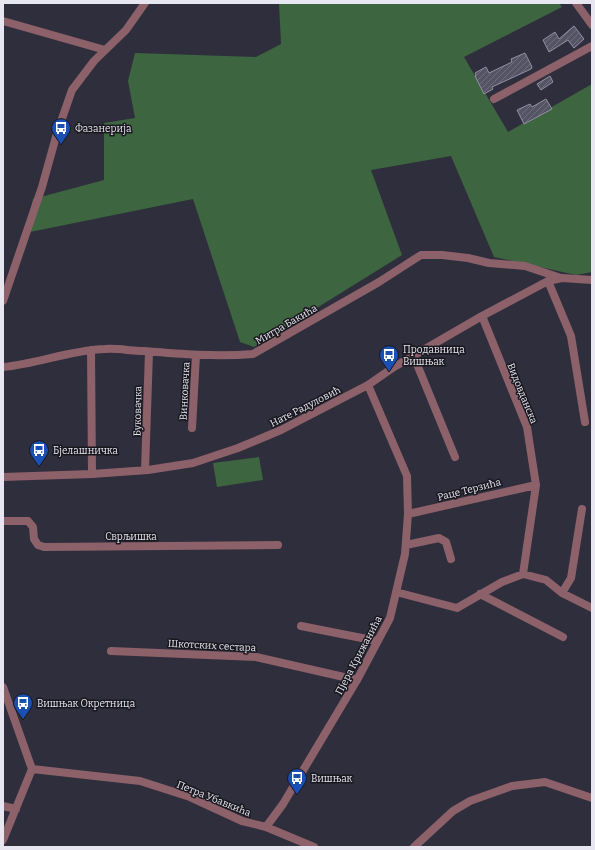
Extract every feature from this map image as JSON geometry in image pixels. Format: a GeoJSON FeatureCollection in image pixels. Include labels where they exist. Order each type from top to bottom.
{"type":"FeatureCollection","features":[{"type":"Feature","properties":{"kind":"street"},"geometry":{"type":"LineString","coordinates":[[3,301],[42,187],[57,134],[72,90],[94,61],[126,30],[145,3]]}},
{"type":"Feature","properties":{"kind":"street"},"geometry":{"type":"LineString","coordinates":[[576,3],[592,25]]}},
{"type":"Feature","properties":{"kind":"street"},"geometry":{"type":"LineString","coordinates":[[3,21],[105,50]]}},
{"type":"Feature","properties":{"kind":"street"},"geometry":{"type":"LineString","coordinates":[[494,99],[592,46]]}},
{"type":"Feature","properties":{"kind":"street","name":"Митра Бакића"},"geometry":{"type":"LineString","coordinates":[[3,367],[23,365],[91,350],[105,349],[196,355],[253,354],[379,282],[422,255],[442,255],[468,258],[489,263],[525,266],[562,278]]}},
{"type":"Feature","properties":{"kind":"street","name":"Нате Радуловић"},"geometry":{"type":"LineString","coordinates":[[3,477],[92,474],[145,470],[193,463],[238,448],[281,430],[368,385],[482,316],[548,281],[562,278],[592,280]]}},
{"type":"Feature","properties":{"kind":"street"},"geometry":{"type":"LineString","coordinates":[[548,281],[571,336],[585,422]]}},
{"type":"Feature","properties":{"kind":"street","name":"Видовданска"},"geometry":{"type":"LineString","coordinates":[[482,316],[527,427],[536,485],[523,574]]}},
{"type":"Feature","properties":{"kind":"street"},"geometry":{"type":"LineString","coordinates":[[91,350],[92,474]]}},
{"type":"Feature","properties":{"kind":"street","name":"Буковачка"},"geometry":{"type":"LineString","coordinates":[[145,470],[148,352]]}},
{"type":"Feature","properties":{"kind":"street","name":"Винковачка"},"geometry":{"type":"LineString","coordinates":[[192,428],[196,355]]}},
{"type":"Feature","properties":{"kind":"street"},"geometry":{"type":"LineString","coordinates":[[414,356],[455,457]]}},
{"type":"Feature","properties":{"kind":"street","name":"Пјера Крижанића"},"geometry":{"type":"LineString","coordinates":[[266,827],[283,804],[357,680],[390,618],[396,592],[406,545],[408,514],[406,476],[368,385]]}},
{"type":"Feature","properties":{"kind":"street","name":"Раце Терзића"},"geometry":{"type":"LineString","coordinates":[[408,514],[536,485]]}},
{"type":"Feature","properties":{"kind":"street"},"geometry":{"type":"LineString","coordinates":[[562,593],[571,578],[582,509]]}},
{"type":"Feature","properties":{"kind":"street","name":"Сврљишка"},"geometry":{"type":"LineString","coordinates":[[3,521],[28,522],[34,527],[34,539],[38,545],[44,547],[278,545]]}},
{"type":"Feature","properties":{"kind":"street"},"geometry":{"type":"LineString","coordinates":[[406,545],[439,538],[446,542],[451,559]]}},
{"type":"Feature","properties":{"kind":"street"},"geometry":{"type":"LineString","coordinates":[[396,592],[457,608],[502,582],[523,574],[546,580],[562,593],[592,606]]}},
{"type":"Feature","properties":{"kind":"street"},"geometry":{"type":"LineString","coordinates":[[480,594],[563,637]]}},
{"type":"Feature","properties":{"kind":"street"},"geometry":{"type":"LineString","coordinates":[[301,626],[377,641]]}},
{"type":"Feature","properties":{"kind":"street","name":"Шкотских сестара"},"geometry":{"type":"LineString","coordinates":[[111,651],[256,657],[357,680]]}},
{"type":"Feature","properties":{"kind":"street"},"geometry":{"type":"LineString","coordinates":[[3,687],[7,705],[32,769],[3,840]]}},
{"type":"Feature","properties":{"kind":"street","name":"Петра Убавкића"},"geometry":{"type":"LineString","coordinates":[[32,769],[140,781],[190,797],[242,821],[266,827],[314,847]]}},
{"type":"Feature","properties":{"kind":"street"},"geometry":{"type":"LineString","coordinates":[[414,847],[453,811],[470,801],[512,786],[545,782],[592,798]]}},
{"type":"Feature","properties":{"kind":"street"},"geometry":{"type":"LineString","coordinates":[[3,806],[16,809]]}},
{"type":"Feature","properties":{"kind":"green space"},"geometry":{"type":"Polygon","coordinates":[[[279,3],[559,3],[562,7],[464,57],[508,132],[592,84],[592,272],[576,275],[494,257],[451,156],[371,170],[402,255],[254,347],[240,342],[193,199],[25,233],[33,199],[104,180],[104,123],[135,118],[128,81],[135,53],[256,57],[281,44],[279,3]]]}},
{"type":"Feature","properties":{"kind":"green space"},"geometry":{"type":"Polygon","coordinates":[[[259,457],[263,480],[217,487],[213,463],[259,457]]]}},
{"type":"Feature","properties":{"kind":"building"},"geometry":{"type":"Polygon","coordinates":[[[574,26],[584,39],[574,48],[568,40],[549,52],[543,40],[555,32],[559,39],[574,26]]]}},
{"type":"Feature","properties":{"kind":"building"},"geometry":{"type":"Polygon","coordinates":[[[525,53],[532,67],[531,69],[492,87],[493,89],[484,94],[475,73],[486,67],[489,73],[512,62],[511,59],[525,53]]]}},
{"type":"Feature","properties":{"kind":"building"},"geometry":{"type":"Polygon","coordinates":[[[550,76],[553,82],[541,90],[537,84],[550,76]]]}},
{"type":"Feature","properties":{"kind":"building"},"geometry":{"type":"Polygon","coordinates":[[[546,99],[552,109],[524,124],[517,110],[530,104],[532,107],[546,99]]]}},
{"type":"Feature","properties":{"kind":"place","name":"Фазанерија"},"geometry":{"type":"Point","coordinates":[61,145]}},
{"type":"Feature","properties":{"kind":"place","name":"Продавница Вишњак"},"geometry":{"type":"Point","coordinates":[389,372]}},
{"type":"Feature","properties":{"kind":"place","name":"Бјелашничка"},"geometry":{"type":"Point","coordinates":[39,467]}},
{"type":"Feature","properties":{"kind":"place","name":"Вишњак Окретница"},"geometry":{"type":"Point","coordinates":[23,720]}},
{"type":"Feature","properties":{"kind":"place","name":"Вишњак"},"geometry":{"type":"Point","coordinates":[297,795]}}]}
